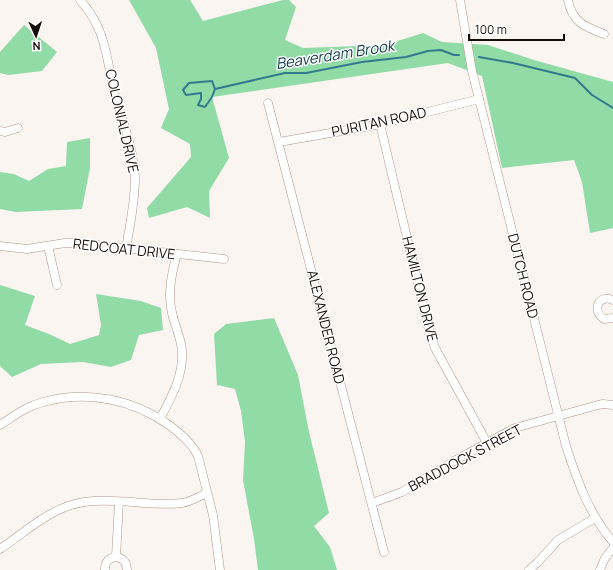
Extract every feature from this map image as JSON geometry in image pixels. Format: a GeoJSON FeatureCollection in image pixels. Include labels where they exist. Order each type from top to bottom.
{"type":"FeatureCollection","features":[{"type":"Feature","properties":{"kind":"street","name":"COLONIAL DRIVE"},"geometry":{"type":"LineString","coordinates":[[80,0],[94,18],[103,38],[116,97],[131,148],[135,178],[135,193],[126,248]]}},
{"type":"Feature","properties":{"kind":"street","name":"DUTCH ROAD"},"geometry":{"type":"LineString","coordinates":[[460,0],[472,71],[566,446],[585,498],[595,518],[613,542]]}},
{"type":"Feature","properties":{"kind":"street"},"geometry":{"type":"LineString","coordinates":[[568,0],[569,6],[576,20],[583,26],[604,34]]}},
{"type":"Feature","properties":{"kind":"street","name":"PURITAN ROAD"},"geometry":{"type":"LineString","coordinates":[[279,142],[380,124],[479,99]]}},
{"type":"Feature","properties":{"kind":"street","name":"ALEXANDER ROAD"},"geometry":{"type":"LineString","coordinates":[[268,103],[384,552]]}},
{"type":"Feature","properties":{"kind":"street","name":"HAMILTON DRIVE"},"geometry":{"type":"LineString","coordinates":[[380,124],[428,326],[435,348],[487,443]]}},
{"type":"Feature","properties":{"kind":"street"},"geometry":{"type":"LineString","coordinates":[[0,131],[5,132],[18,128]]}},
{"type":"Feature","properties":{"kind":"street","name":"REDCOAT DRIVE"},"geometry":{"type":"LineString","coordinates":[[0,246],[27,249],[65,243],[78,243],[224,259]]}},
{"type":"Feature","properties":{"kind":"street"},"geometry":{"type":"LineString","coordinates":[[48,246],[57,286]]}},
{"type":"Feature","properties":{"kind":"street"},"geometry":{"type":"LineString","coordinates":[[160,418],[173,395],[182,362],[182,349],[172,315],[170,301],[172,272],[177,254]]}},
{"type":"Feature","properties":{"kind":"street"},"geometry":{"type":"LineString","coordinates":[[613,300],[605,298],[601,300],[597,309],[598,314],[604,319],[613,318]]}},
{"type":"Feature","properties":{"kind":"street"},"geometry":{"type":"LineString","coordinates":[[0,424],[29,407],[58,399],[73,397],[104,398],[118,401],[160,418],[184,438],[195,449],[198,456],[213,515],[220,570]]}},
{"type":"Feature","properties":{"kind":"street","name":"BRADDOCK STREET"},"geometry":{"type":"LineString","coordinates":[[372,502],[402,492],[454,461],[515,428],[603,404],[613,405]]}},
{"type":"Feature","properties":{"kind":"street"},"geometry":{"type":"LineString","coordinates":[[0,549],[43,518],[63,508],[84,502],[95,500],[146,503],[183,503],[208,493]]}},
{"type":"Feature","properties":{"kind":"street"},"geometry":{"type":"LineString","coordinates":[[116,557],[119,502]]}},
{"type":"Feature","properties":{"kind":"street"},"geometry":{"type":"LineString","coordinates":[[529,570],[558,540],[595,518]]}},
{"type":"Feature","properties":{"kind":"street"},"geometry":{"type":"LineString","coordinates":[[600,570],[605,558],[613,548]]}},
{"type":"Feature","properties":{"kind":"street"},"geometry":{"type":"LineString","coordinates":[[105,570],[107,561],[110,558],[116,557],[124,560],[128,570]]}},
{"type":"Feature","properties":{"kind":"green space"},"geometry":{"type":"Polygon","coordinates":[[[129,0],[190,0],[203,21],[283,0],[289,0],[296,7],[285,40],[303,48],[385,45],[423,33],[442,42],[488,45],[534,60],[613,82],[613,228],[590,233],[582,182],[574,160],[502,168],[482,76],[448,63],[212,97],[229,158],[209,191],[210,218],[187,207],[149,218],[147,208],[191,157],[190,144],[161,128],[169,109],[156,48],[129,0]]]}},
{"type":"Feature","properties":{"kind":"green space"},"geometry":{"type":"Polygon","coordinates":[[[24,25],[57,52],[42,71],[8,75],[0,73],[0,52],[24,25]]]}},
{"type":"Feature","properties":{"kind":"green space"},"geometry":{"type":"Polygon","coordinates":[[[90,138],[90,168],[82,209],[16,212],[0,209],[0,172],[14,174],[29,181],[48,169],[66,166],[67,142],[90,138]]]}},
{"type":"Feature","properties":{"kind":"green space"},"geometry":{"type":"Polygon","coordinates":[[[0,285],[35,296],[25,325],[70,344],[99,335],[101,325],[96,294],[141,301],[161,308],[163,330],[139,335],[131,360],[111,367],[83,362],[41,364],[12,377],[0,366],[0,285]]]}},
{"type":"Feature","properties":{"kind":"green space"},"geometry":{"type":"Polygon","coordinates":[[[274,318],[298,375],[309,432],[329,513],[314,526],[330,547],[337,570],[258,570],[243,480],[245,442],[241,411],[235,389],[217,385],[214,334],[226,324],[274,318]]]}},
{"type":"Feature","properties":{"kind":"waterway","name":"Beaverdam Brook"},"geometry":{"type":"LineString","coordinates":[[215,89],[285,73],[306,73],[362,62],[406,57],[428,51],[441,50],[454,55],[459,55]]}},
{"type":"Feature","properties":{"kind":"waterway","name":"Beaverdam Brook"},"geometry":{"type":"LineString","coordinates":[[479,57],[513,63],[575,78],[592,95],[613,108]]}},
{"type":"Feature","properties":{"kind":"waterway"},"geometry":{"type":"LineString","coordinates":[[212,81],[215,89],[212,97],[205,107],[198,105],[201,99],[201,93],[186,95],[183,90],[189,83],[212,81]]}}]}
